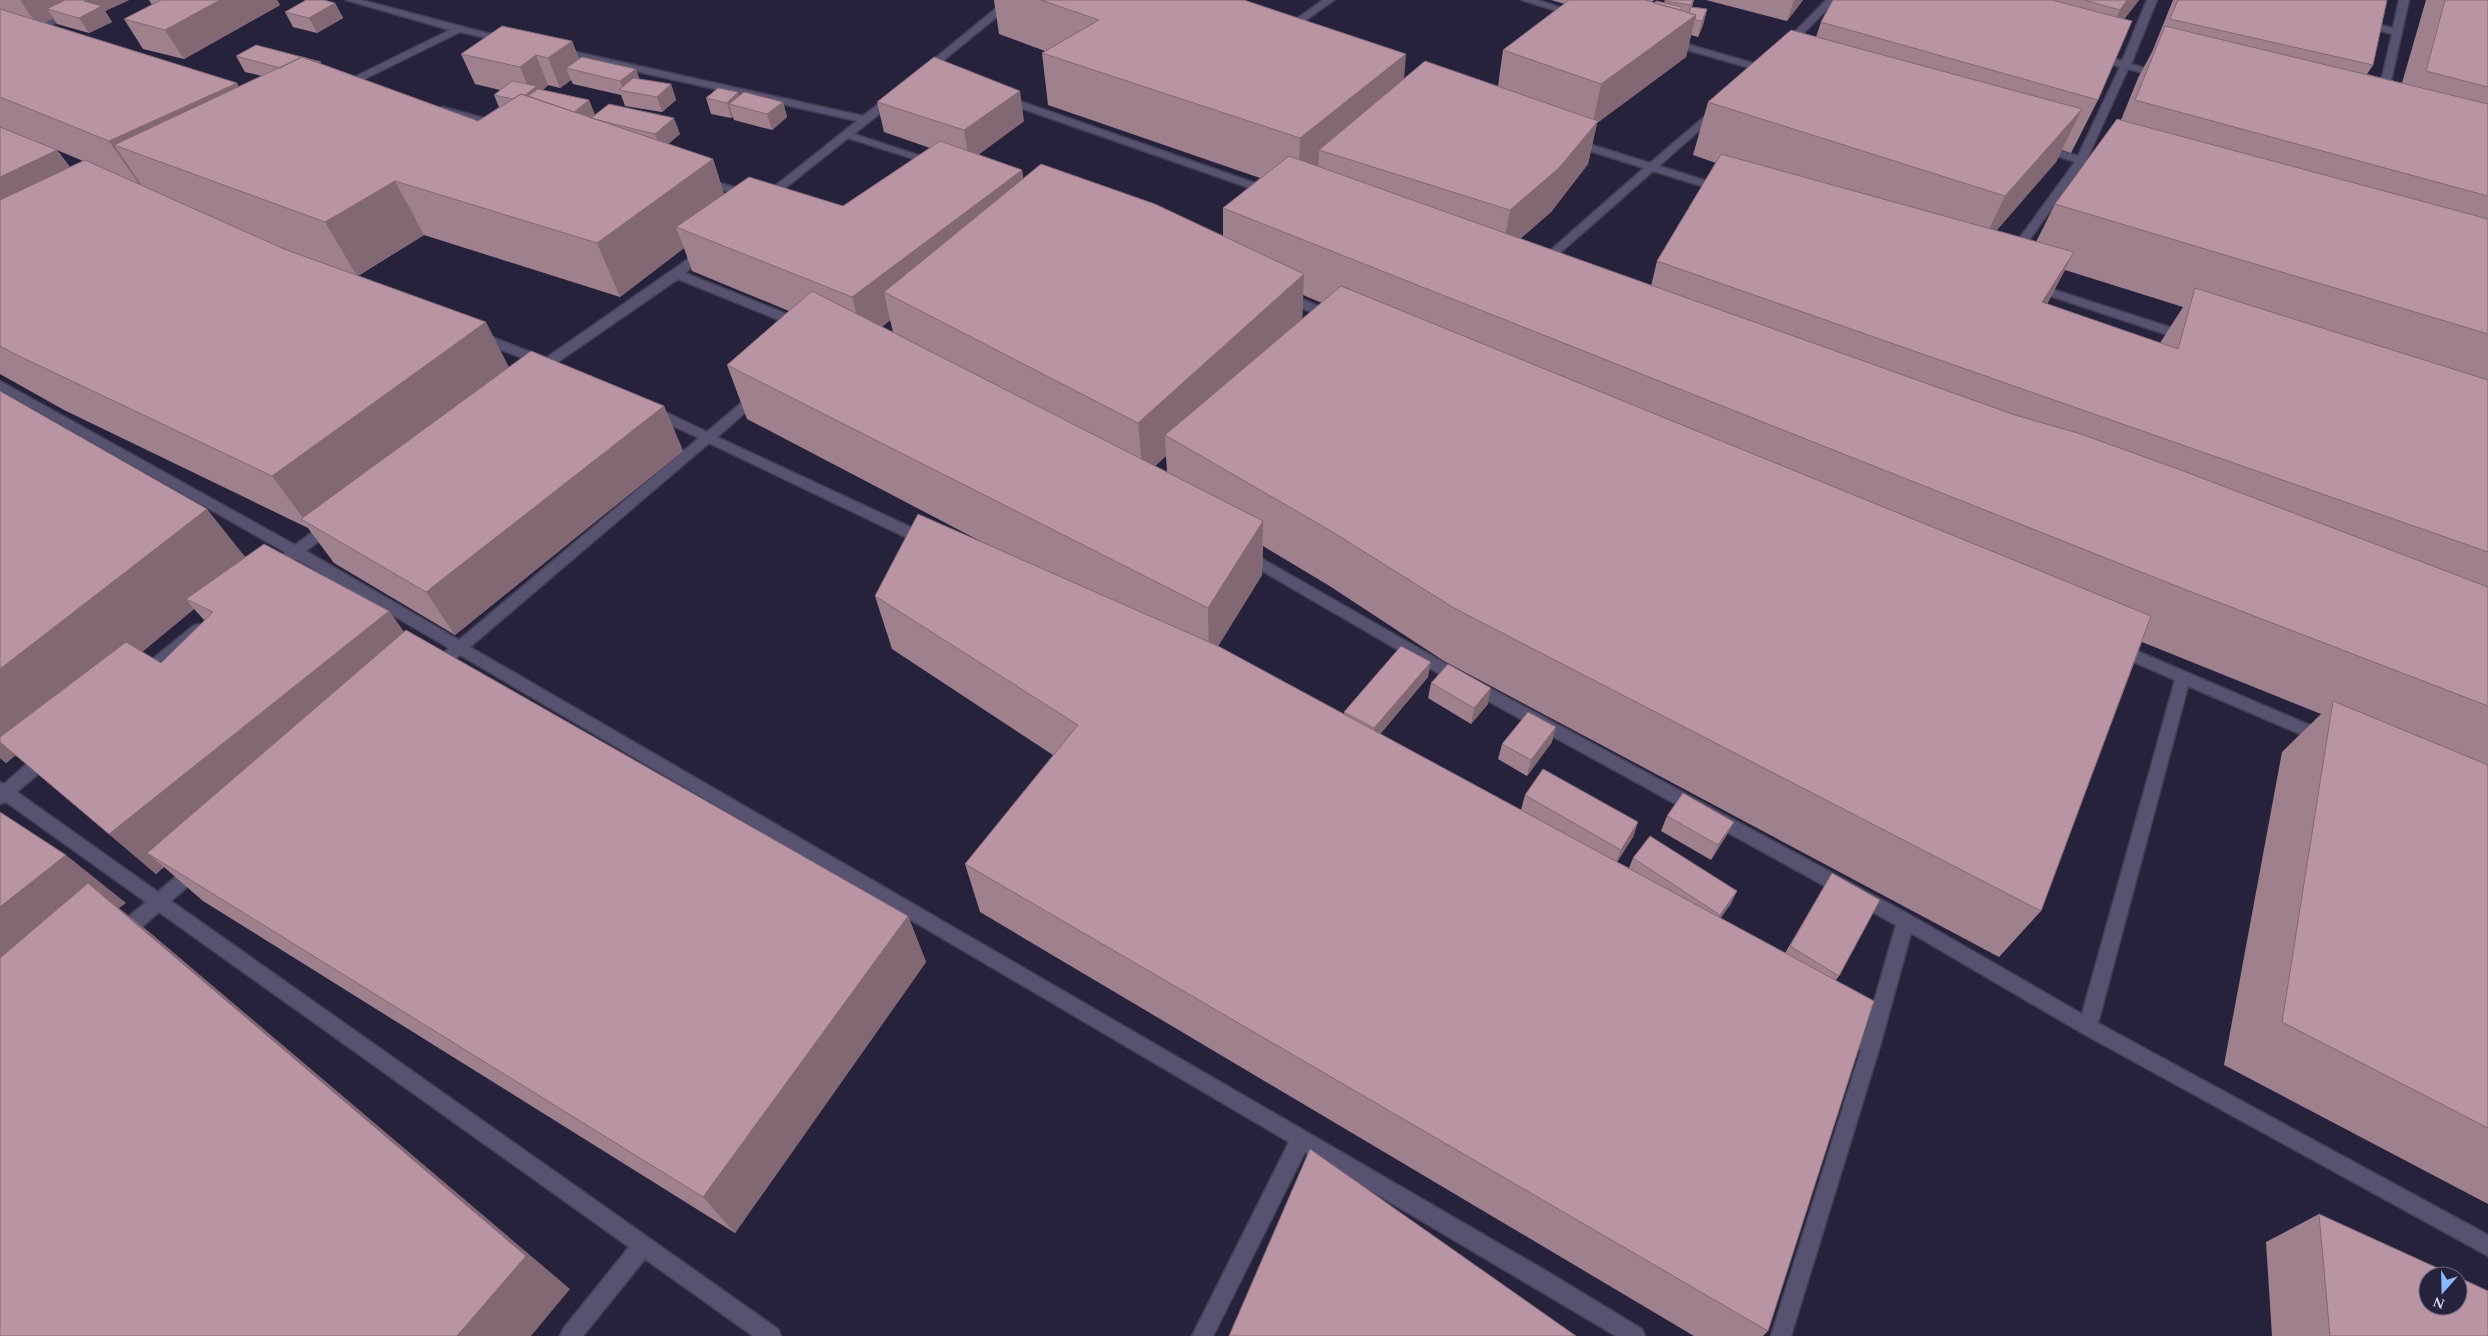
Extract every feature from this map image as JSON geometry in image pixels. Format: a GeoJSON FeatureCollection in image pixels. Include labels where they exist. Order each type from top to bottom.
{"type":"FeatureCollection","features":[{"type":"Feature","properties":{"kind":"street"},"geometry":{"type":"LineString","coordinates":[[0,47],[98,0]]}},
{"type":"Feature","properties":{"kind":"street"},"geometry":{"type":"LineString","coordinates":[[351,0],[459,29],[517,42]]}},
{"type":"Feature","properties":{"kind":"street"},"geometry":{"type":"LineString","coordinates":[[926,74],[1012,0]]}},
{"type":"Feature","properties":{"kind":"street"},"geometry":{"type":"LineString","coordinates":[[1273,40],[1329,0]]}},
{"type":"Feature","properties":{"kind":"street"},"geometry":{"type":"LineString","coordinates":[[1527,0],[1584,16]]}},
{"type":"Feature","properties":{"kind":"street"},"geometry":{"type":"LineString","coordinates":[[1767,65],[1831,0]]}},
{"type":"Feature","properties":{"kind":"street"},"geometry":{"type":"LineString","coordinates":[[2009,260],[2081,160],[2125,66],[2152,0]]}},
{"type":"Feature","properties":{"kind":"street"},"geometry":{"type":"LineString","coordinates":[[2379,109],[2404,0]]}},
{"type":"Feature","properties":{"kind":"street"},"geometry":{"type":"LineString","coordinates":[[2349,21],[2397,32]]}},
{"type":"Feature","properties":{"kind":"street"},"geometry":{"type":"LineString","coordinates":[[330,92],[459,29]]}},
{"type":"Feature","properties":{"kind":"street"},"geometry":{"type":"LineString","coordinates":[[7,32],[41,42]]}},
{"type":"Feature","properties":{"kind":"street"},"geometry":{"type":"LineString","coordinates":[[1660,38],[1767,65],[1782,74]]}},
{"type":"Feature","properties":{"kind":"street"},"geometry":{"type":"LineString","coordinates":[[546,48],[866,120]]}},
{"type":"Feature","properties":{"kind":"street"},"geometry":{"type":"LineString","coordinates":[[2088,55],[2172,77]]}},
{"type":"Feature","properties":{"kind":"street"},"geometry":{"type":"LineString","coordinates":[[348,84],[367,89]]}},
{"type":"Feature","properties":{"kind":"street"},"geometry":{"type":"LineString","coordinates":[[689,178],[761,202],[903,90]]}},
{"type":"Feature","properties":{"kind":"street"},"geometry":{"type":"LineString","coordinates":[[991,94],[1280,196]]}},
{"type":"Feature","properties":{"kind":"street"},"geometry":{"type":"LineString","coordinates":[[1529,274],[1726,102]]}},
{"type":"Feature","properties":{"kind":"street"},"geometry":{"type":"LineString","coordinates":[[433,107],[509,128]]}},
{"type":"Feature","properties":{"kind":"street"},"geometry":{"type":"LineString","coordinates":[[848,135],[950,167]]}},
{"type":"Feature","properties":{"kind":"street"},"geometry":{"type":"LineString","coordinates":[[1558,138],[1736,193]]}},
{"type":"Feature","properties":{"kind":"street"},"geometry":{"type":"LineString","coordinates":[[2025,144],[2119,171]]}},
{"type":"Feature","properties":{"kind":"street"},"geometry":{"type":"LineString","coordinates":[[531,375],[677,274],[714,243]]}},
{"type":"Feature","properties":{"kind":"street"},"geometry":{"type":"LineString","coordinates":[[677,274],[817,331]]}},
{"type":"Feature","properties":{"kind":"street"},"geometry":{"type":"LineString","coordinates":[[2017,282],[2196,340]]}},
{"type":"Feature","properties":{"kind":"street"},"geometry":{"type":"LineString","coordinates":[[1269,290],[1333,320]]}},
{"type":"Feature","properties":{"kind":"street"},"geometry":{"type":"LineString","coordinates":[[473,334],[565,372]]}},
{"type":"Feature","properties":{"kind":"street"},"geometry":{"type":"LineString","coordinates":[[0,385],[296,552],[1541,1278],[1635,1336]]}},
{"type":"Feature","properties":{"kind":"street"},"geometry":{"type":"LineString","coordinates":[[422,679],[768,386]]}},
{"type":"Feature","properties":{"kind":"street"},"geometry":{"type":"LineString","coordinates":[[637,404],[943,548]]}},
{"type":"Feature","properties":{"kind":"street"},"geometry":{"type":"LineString","coordinates":[[280,564],[343,516]]}},
{"type":"Feature","properties":{"kind":"street"},"geometry":{"type":"LineString","coordinates":[[1232,546],[1455,676],[1906,921],[2088,1027],[2488,1246]]}},
{"type":"Feature","properties":{"kind":"street"},"geometry":{"type":"LineString","coordinates":[[133,683],[210,620]]}},
{"type":"Feature","properties":{"kind":"street"},"geometry":{"type":"LineString","coordinates":[[2105,644],[2336,742]]}},
{"type":"Feature","properties":{"kind":"street"},"geometry":{"type":"LineString","coordinates":[[2088,1027],[2183,677]]}},
{"type":"Feature","properties":{"kind":"street"},"geometry":{"type":"LineString","coordinates":[[57,747],[2,793],[770,1336]]}},
{"type":"Feature","properties":{"kind":"street"},"geometry":{"type":"LineString","coordinates":[[107,946],[210,857]]}},
{"type":"Feature","properties":{"kind":"street"},"geometry":{"type":"LineString","coordinates":[[1781,1336],[1871,1046],[1906,921]]}},
{"type":"Feature","properties":{"kind":"street"},"geometry":{"type":"LineString","coordinates":[[1828,1022],[1871,1046]]}},
{"type":"Feature","properties":{"kind":"street"},"geometry":{"type":"LineString","coordinates":[[1202,1336],[1301,1139]]}},
{"type":"Feature","properties":{"kind":"street"},"geometry":{"type":"LineString","coordinates":[[570,1336],[643,1246]]}},
{"type":"Feature","properties":{"kind":"building"},"geometry":{"type":"Polygon","coordinates":[[[65,0],[87,0],[84,1],[102,6],[79,18],[47,9],[65,0]]]}},
{"type":"Feature","properties":{"kind":"building"},"geometry":{"type":"Polygon","coordinates":[[[161,0],[220,0],[165,30],[124,19],[161,0]]]}},
{"type":"Feature","properties":{"kind":"building"},"geometry":{"type":"Polygon","coordinates":[[[306,0],[324,0],[335,3],[309,18],[285,12],[306,0]]]}},
{"type":"Feature","properties":{"kind":"building"},"geometry":{"type":"Polygon","coordinates":[[[1041,0],[1244,0],[1406,54],[1300,138],[1042,53],[1099,20],[1041,0]]]}},
{"type":"Feature","properties":{"kind":"building"},"geometry":{"type":"Polygon","coordinates":[[[1569,0],[1645,0],[1696,15],[1601,84],[1503,50],[1569,0]]]}},
{"type":"Feature","properties":{"kind":"building"},"geometry":{"type":"Polygon","coordinates":[[[1665,0],[1693,0],[1691,5],[1665,0]]]}},
{"type":"Feature","properties":{"kind":"building"},"geometry":{"type":"Polygon","coordinates":[[[1833,0],[2052,0],[2132,21],[2098,100],[1821,22],[1833,0]]]}},
{"type":"Feature","properties":{"kind":"building"},"geometry":{"type":"Polygon","coordinates":[[[2084,0],[2127,0],[2120,10],[2084,0]]]}},
{"type":"Feature","properties":{"kind":"building"},"geometry":{"type":"Polygon","coordinates":[[[2178,0],[2387,0],[2373,65],[2170,19],[2178,0]]]}},
{"type":"Feature","properties":{"kind":"building"},"geometry":{"type":"Polygon","coordinates":[[[2445,0],[2488,0],[2488,87],[2426,71],[2445,0]]]}},
{"type":"Feature","properties":{"kind":"building"},"geometry":{"type":"Polygon","coordinates":[[[1656,1],[1682,7],[1680,10],[1654,3],[1656,1]]]}},
{"type":"Feature","properties":{"kind":"building"},"geometry":{"type":"Polygon","coordinates":[[[1691,7],[1707,9],[1702,21],[1695,20],[1696,15],[1689,13],[1691,7]]]}},
{"type":"Feature","properties":{"kind":"building"},"geometry":{"type":"Polygon","coordinates":[[[0,9],[237,83],[109,141],[0,97],[0,9]]]}},
{"type":"Feature","properties":{"kind":"building"},"geometry":{"type":"Polygon","coordinates":[[[502,26],[572,41],[548,58],[536,55],[520,67],[461,54],[502,26]]]}},
{"type":"Feature","properties":{"kind":"building"},"geometry":{"type":"Polygon","coordinates":[[[2165,26],[2488,104],[2488,196],[2135,100],[2165,26]]]}},
{"type":"Feature","properties":{"kind":"building"},"geometry":{"type":"Polygon","coordinates":[[[1791,30],[2082,109],[2005,196],[1708,102],[1791,30]]]}},
{"type":"Feature","properties":{"kind":"building"},"geometry":{"type":"Polygon","coordinates":[[[256,45],[302,57],[280,68],[236,56],[256,45]]]}},
{"type":"Feature","properties":{"kind":"building"},"geometry":{"type":"Polygon","coordinates":[[[302,57],[478,121],[521,94],[713,159],[597,243],[395,181],[325,222],[114,145],[302,57]]]}},
{"type":"Feature","properties":{"kind":"building"},"geometry":{"type":"Polygon","coordinates":[[[582,57],[636,69],[620,81],[566,68],[582,57]]]}},
{"type":"Feature","properties":{"kind":"building"},"geometry":{"type":"Polygon","coordinates":[[[934,57],[1020,91],[964,130],[877,102],[934,57]]]}},
{"type":"Feature","properties":{"kind":"building"},"geometry":{"type":"Polygon","coordinates":[[[1425,61],[1598,121],[1559,168],[1510,210],[1319,150],[1425,61]]]}},
{"type":"Feature","properties":{"kind":"building"},"geometry":{"type":"Polygon","coordinates":[[[633,78],[671,84],[657,97],[619,90],[633,78]]]}},
{"type":"Feature","properties":{"kind":"building"},"geometry":{"type":"Polygon","coordinates":[[[512,81],[537,86],[525,95],[521,94],[513,99],[494,95],[512,81]]]}},
{"type":"Feature","properties":{"kind":"building"},"geometry":{"type":"Polygon","coordinates":[[[718,88],[738,92],[727,103],[706,98],[718,88]]]}},
{"type":"Feature","properties":{"kind":"building"},"geometry":{"type":"Polygon","coordinates":[[[538,89],[589,100],[574,112],[528,96],[538,89]]]}},
{"type":"Feature","properties":{"kind":"building"},"geometry":{"type":"Polygon","coordinates":[[[744,92],[783,102],[767,114],[729,104],[744,92]]]}},
{"type":"Feature","properties":{"kind":"building"},"geometry":{"type":"Polygon","coordinates":[[[609,104],[674,118],[655,134],[591,118],[609,104]]]}},
{"type":"Feature","properties":{"kind":"building"},"geometry":{"type":"Polygon","coordinates":[[[2117,119],[2488,219],[2488,334],[2055,204],[2117,119]]]}},
{"type":"Feature","properties":{"kind":"building"},"geometry":{"type":"Polygon","coordinates":[[[0,127],[57,150],[0,177],[0,127]]]}},
{"type":"Feature","properties":{"kind":"building"},"geometry":{"type":"Polygon","coordinates":[[[940,141],[1022,170],[852,297],[676,227],[749,177],[843,206],[940,141]]]}},
{"type":"Feature","properties":{"kind":"building"},"geometry":{"type":"Polygon","coordinates":[[[1721,154],[2074,252],[2042,302],[2178,349],[2195,288],[2488,380],[2488,552],[1657,261],[1721,154]]]}},
{"type":"Feature","properties":{"kind":"building"},"geometry":{"type":"Polygon","coordinates":[[[1289,156],[2015,415],[2081,434],[2488,587],[2488,706],[2184,589],[1223,208],[1289,156]]]}},
{"type":"Feature","properties":{"kind":"building"},"geometry":{"type":"Polygon","coordinates":[[[85,160],[284,249],[486,322],[272,476],[0,346],[0,200],[85,160]]]}},
{"type":"Feature","properties":{"kind":"building"},"geometry":{"type":"Polygon","coordinates":[[[1041,164],[1155,204],[1304,274],[1138,423],[884,292],[1041,164]]]}},
{"type":"Feature","properties":{"kind":"building"},"geometry":{"type":"Polygon","coordinates":[[[1341,286],[2151,616],[2041,911],[1454,608],[1331,531],[1165,435],[1341,286]]]}},
{"type":"Feature","properties":{"kind":"building"},"geometry":{"type":"Polygon","coordinates":[[[812,291],[1263,521],[1208,608],[727,365],[812,291]]]}},
{"type":"Feature","properties":{"kind":"building"},"geometry":{"type":"Polygon","coordinates":[[[531,351],[664,406],[426,592],[301,519],[531,351]]]}},
{"type":"Feature","properties":{"kind":"building"},"geometry":{"type":"Polygon","coordinates":[[[0,391],[207,509],[0,669],[0,391]]]}},
{"type":"Feature","properties":{"kind":"building"},"geometry":{"type":"Polygon","coordinates":[[[918,514],[1218,646],[1874,1001],[1768,1331],[965,864],[1078,725],[875,596],[918,514]]]}},
{"type":"Feature","properties":{"kind":"building"},"geometry":{"type":"Polygon","coordinates":[[[264,544],[389,611],[109,834],[0,742],[0,737],[126,642],[161,663],[213,612],[186,599],[264,544]]]}},
{"type":"Feature","properties":{"kind":"building"},"geometry":{"type":"Polygon","coordinates":[[[406,630],[908,916],[703,1197],[147,853],[406,630]]]}},
{"type":"Feature","properties":{"kind":"building"},"geometry":{"type":"Polygon","coordinates":[[[1401,646],[1431,662],[1374,728],[1344,712],[1401,646]]]}},
{"type":"Feature","properties":{"kind":"building"},"geometry":{"type":"Polygon","coordinates":[[[1448,664],[1491,688],[1474,708],[1431,683],[1448,664]]]}},
{"type":"Feature","properties":{"kind":"building"},"geometry":{"type":"Polygon","coordinates":[[[2333,701],[2488,765],[2488,1128],[2282,1022],[2333,701]]]}},
{"type":"Feature","properties":{"kind":"building"},"geometry":{"type":"Polygon","coordinates":[[[1528,712],[1556,727],[1531,760],[1502,744],[1528,712]]]}},
{"type":"Feature","properties":{"kind":"building"},"geometry":{"type":"Polygon","coordinates":[[[1543,769],[1638,822],[1621,850],[1525,795],[1543,769]]]}},
{"type":"Feature","properties":{"kind":"building"},"geometry":{"type":"Polygon","coordinates":[[[1683,793],[1734,822],[1718,845],[1667,816],[1683,793]]]}},
{"type":"Feature","properties":{"kind":"building"},"geometry":{"type":"Polygon","coordinates":[[[0,812],[66,855],[0,907],[0,812]]]}},
{"type":"Feature","properties":{"kind":"building"},"geometry":{"type":"Polygon","coordinates":[[[1650,836],[1737,891],[1720,915],[1633,858],[1650,836]]]}},
{"type":"Feature","properties":{"kind":"building"},"geometry":{"type":"Polygon","coordinates":[[[1832,873],[1880,900],[1839,976],[1790,946],[1832,873]]]}},
{"type":"Feature","properties":{"kind":"building"},"geometry":{"type":"Polygon","coordinates":[[[88,883],[526,1256],[457,1336],[0,1336],[0,958],[88,883]]]}},
{"type":"Feature","properties":{"kind":"building"},"geometry":{"type":"Polygon","coordinates":[[[1310,1149],[1576,1336],[1229,1336],[1310,1149]]]}},
{"type":"Feature","properties":{"kind":"building"},"geometry":{"type":"Polygon","coordinates":[[[2319,1214],[2433,1266],[2418,1266],[2418,1316],[2468,1316],[2468,1282],[2488,1291],[2488,1336],[2330,1336],[2319,1214]]]}}]}
